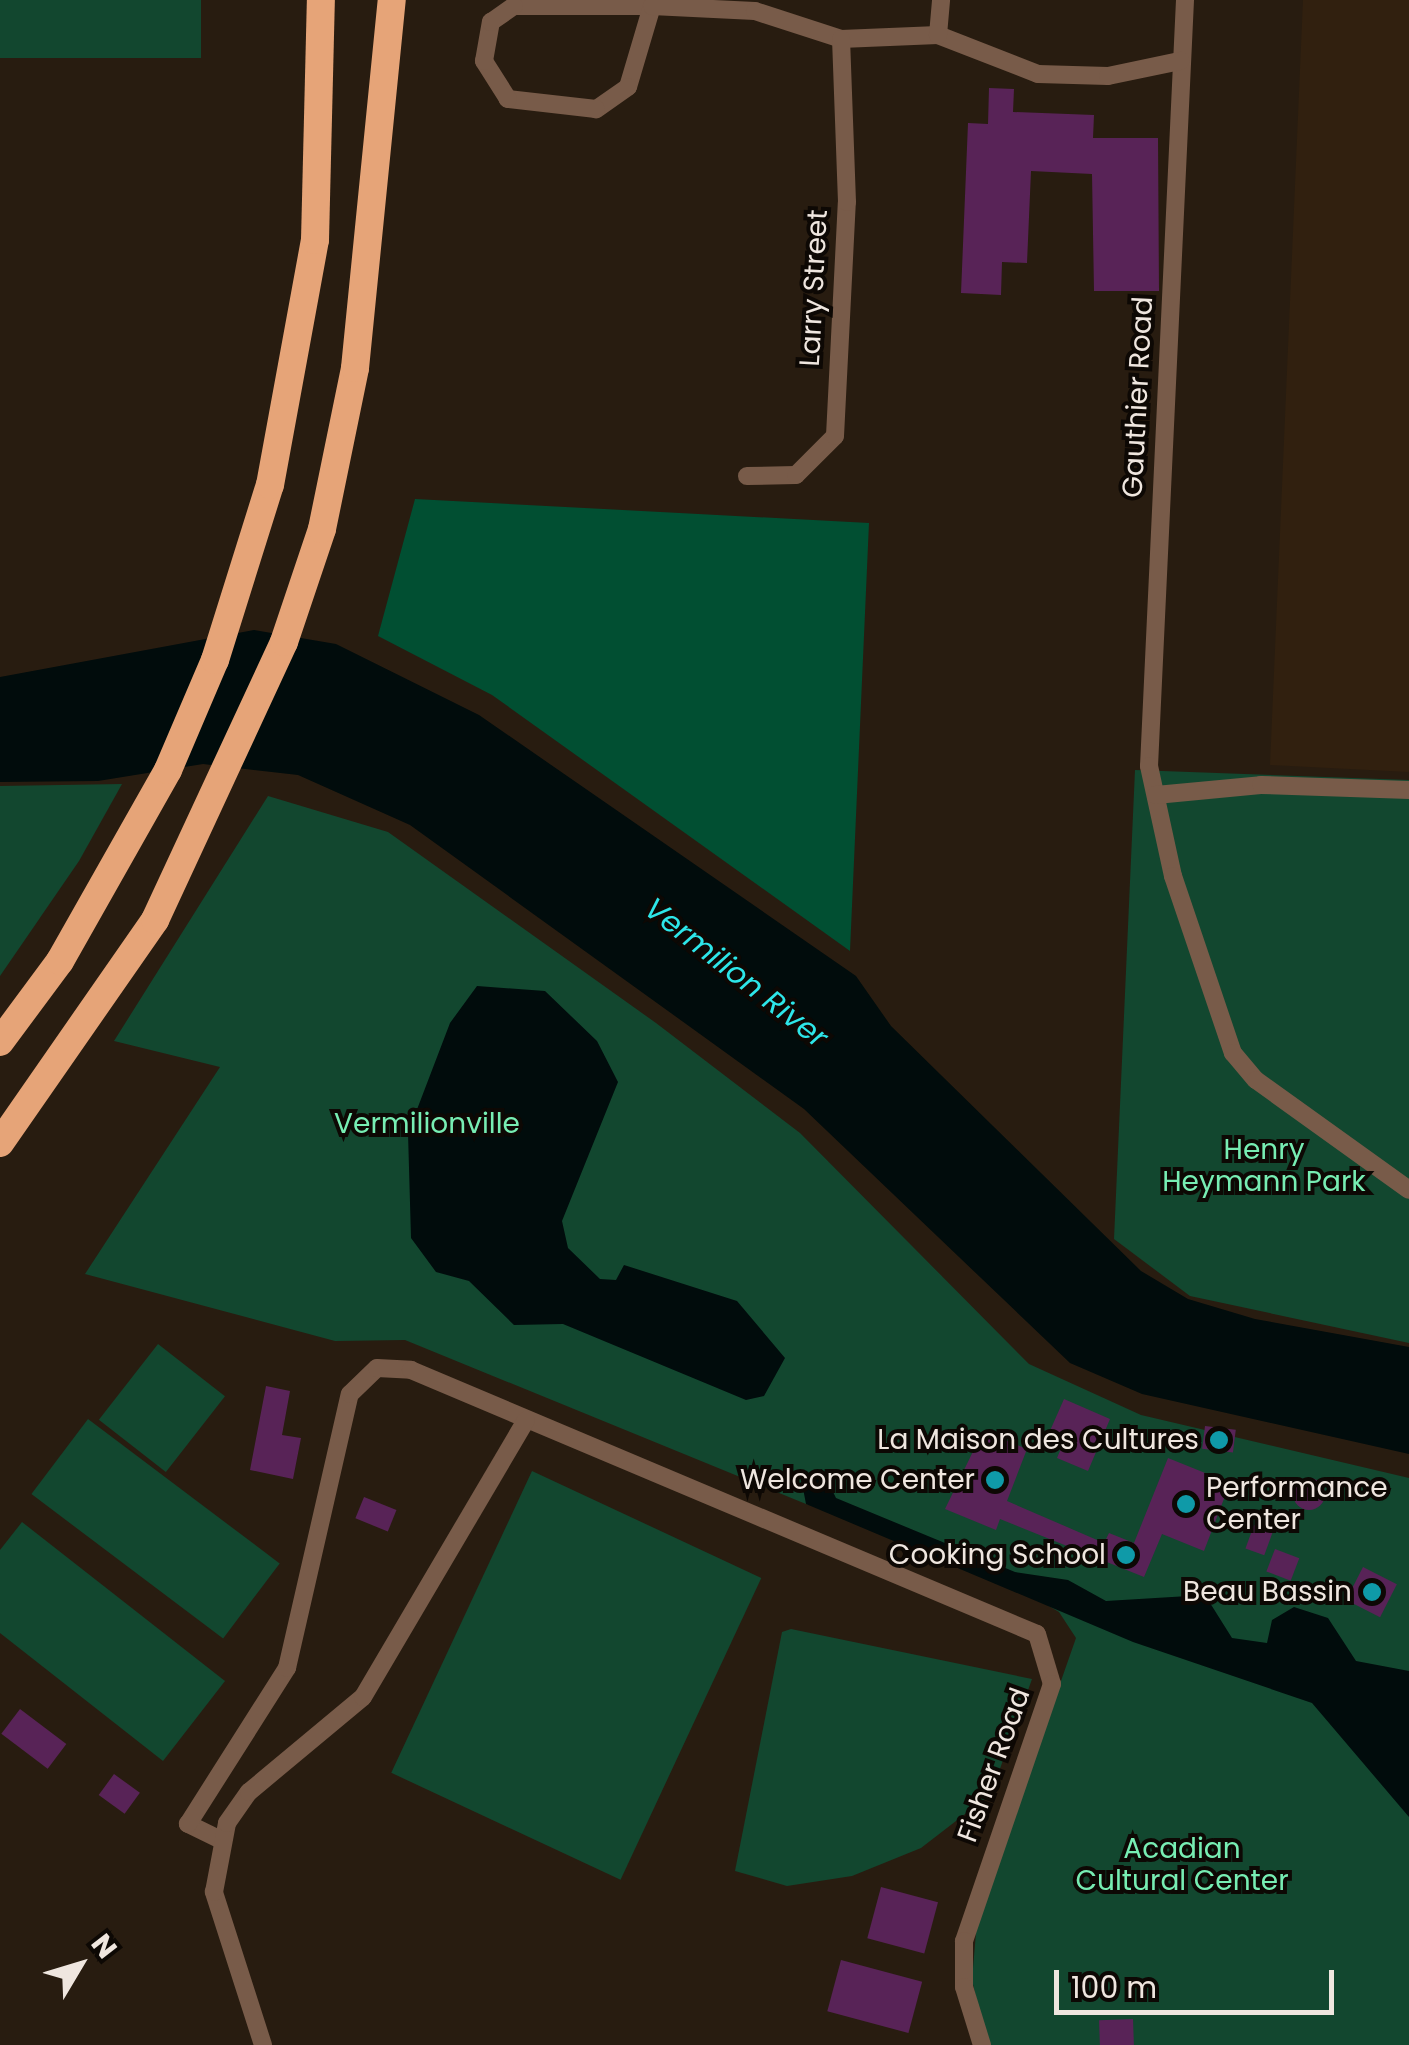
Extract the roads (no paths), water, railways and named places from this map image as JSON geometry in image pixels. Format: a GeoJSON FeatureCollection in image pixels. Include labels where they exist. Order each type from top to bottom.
{"type":"FeatureCollection","features":[{"type":"Feature","properties":{"kind":"highway"},"geometry":{"type":"LineString","coordinates":[[0,1042],[111,871],[192,717],[270,486],[314,240],[321,0]]}},
{"type":"Feature","properties":{"kind":"highway"},"geometry":{"type":"LineString","coordinates":[[0,1143],[96,1015],[230,773],[322,529],[366,295],[392,0]]}},
{"type":"Feature","properties":{"kind":"street"},"geometry":{"type":"LineString","coordinates":[[938,34],[941,0]]}},
{"type":"Feature","properties":{"kind":"street","name":"Gauthier Road"},"geometry":{"type":"LineString","coordinates":[[1185,0],[1149,725],[1156,795],[1233,1053],[1256,1080],[1409,1190]]}},
{"type":"Feature","properties":{"kind":"street"},"geometry":{"type":"LineString","coordinates":[[652,6],[628,87],[604,107],[526,106],[490,82],[485,47],[500,12],[532,3],[652,6],[755,11],[841,39],[938,34],[1038,74],[1108,76],[1180,60]]}},
{"type":"Feature","properties":{"kind":"street","name":"Larry Street"},"geometry":{"type":"LineString","coordinates":[[748,476],[796,475],[834,436],[846,202],[841,39]]}},
{"type":"Feature","properties":{"kind":"street"},"geometry":{"type":"LineString","coordinates":[[1156,795],[1260,785],[1409,790]]}},
{"type":"Feature","properties":{"kind":"street","name":"Fisher Road"},"geometry":{"type":"LineString","coordinates":[[221,1840],[188,1824],[287,1668],[359,1378],[399,1367],[1018,1622],[1044,1642],[1052,1684],[964,1942],[964,1987],[982,2045]]}},
{"type":"Feature","properties":{"kind":"street"},"geometry":{"type":"LineString","coordinates":[[263,2045],[218,1912],[221,1840],[248,1792],[364,1697],[526,1420]]}},
{"type":"Feature","properties":{"kind":"water","name":"Vermilion River"},"geometry":{"type":"Polygon","coordinates":[[[254,630],[336,644],[479,715],[856,976],[891,1026],[1141,1271],[1188,1299],[1255,1319],[1409,1347],[1409,1454],[1142,1394],[1070,1363],[804,1109],[410,825],[298,775],[203,764],[98,781],[0,782],[0,677],[254,630]]]}},
{"type":"Feature","properties":{"kind":"water"},"geometry":{"type":"Polygon","coordinates":[[[477,986],[545,991],[597,1041],[618,1082],[562,1221],[568,1248],[600,1279],[616,1280],[624,1265],[737,1301],[785,1358],[764,1396],[746,1400],[563,1324],[514,1325],[469,1281],[436,1272],[411,1238],[408,1133],[450,1023],[477,986]]]}},
{"type":"Feature","properties":{"kind":"water"},"geometry":{"type":"Polygon","coordinates":[[[822,1469],[836,1498],[1015,1572],[1068,1580],[1106,1601],[1205,1595],[1232,1638],[1267,1643],[1272,1620],[1294,1607],[1328,1618],[1356,1661],[1409,1671],[1409,1817],[1312,1703],[1133,1642],[806,1504],[801,1478],[822,1469]]]}},
{"type":"Feature","properties":{"kind":"place","name":"La Maison des Cultures"},"geometry":{"type":"Point","coordinates":[1219,1440]}},
{"type":"Feature","properties":{"kind":"place","name":"Welcome Center"},"geometry":{"type":"Point","coordinates":[995,1480]}},
{"type":"Feature","properties":{"kind":"place","name":"Performance Center"},"geometry":{"type":"Point","coordinates":[1186,1504]}},
{"type":"Feature","properties":{"kind":"place","name":"Cooking School"},"geometry":{"type":"Point","coordinates":[1126,1555]}},
{"type":"Feature","properties":{"kind":"place","name":"Beau Bassin"},"geometry":{"type":"Point","coordinates":[1372,1592]}},
{"type":"Feature","properties":{"kind":"park label","name":"Vermilionville"},"geometry":{"type":"Point","coordinates":[427,1124]}},
{"type":"Feature","properties":{"kind":"park label","name":"Henry Heymann Park"},"geometry":{"type":"Point","coordinates":[1264,1166]}},
{"type":"Feature","properties":{"kind":"park label","name":"Acadian Cultural Center"},"geometry":{"type":"Point","coordinates":[1182,1865]}}]}
